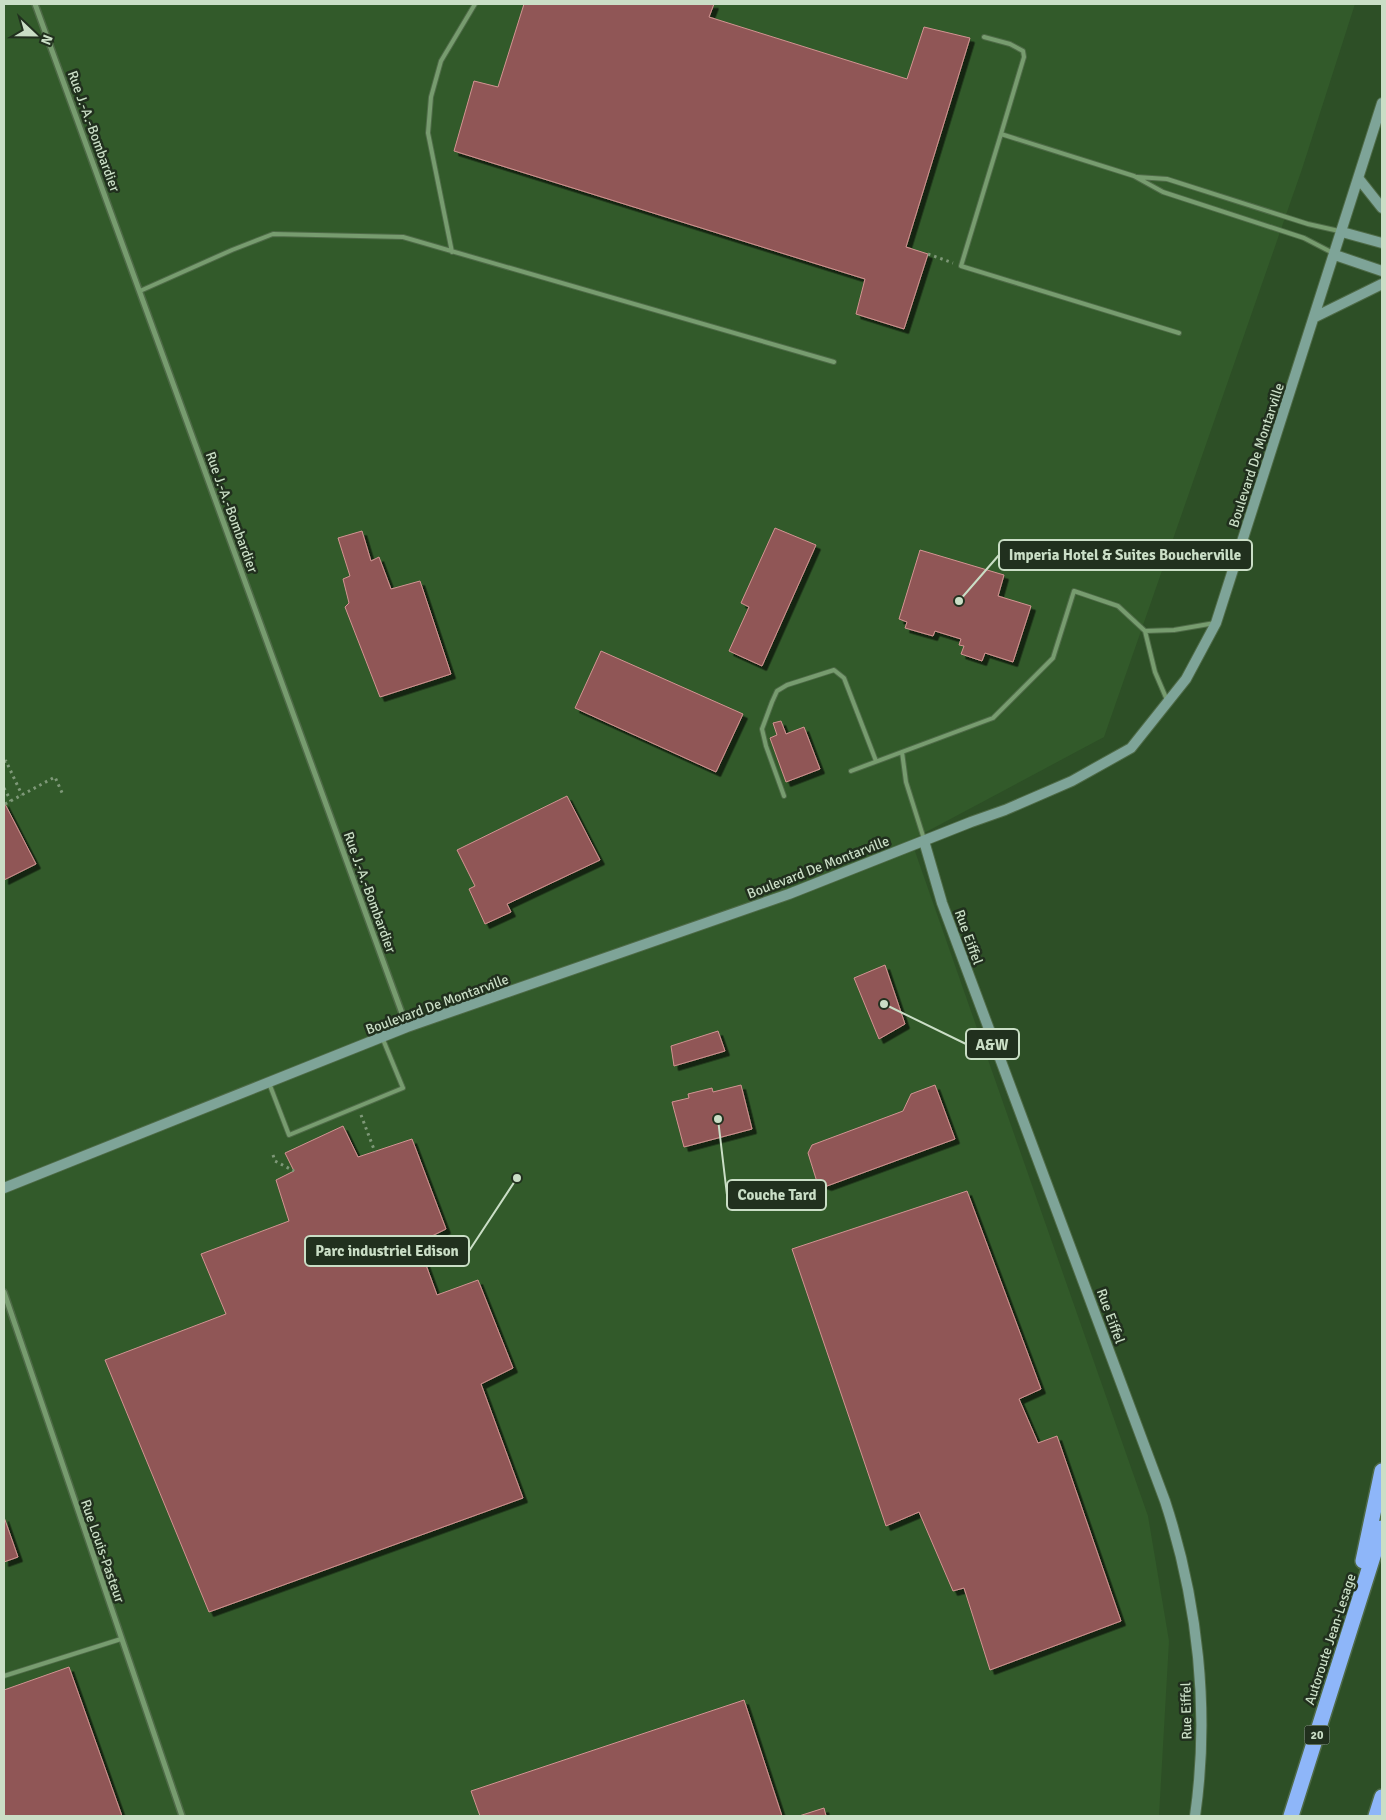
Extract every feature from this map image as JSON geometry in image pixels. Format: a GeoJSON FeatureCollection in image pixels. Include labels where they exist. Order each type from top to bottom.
{"type":"FeatureCollection","features":[{"type":"Feature","properties":{"kind":"highway"},"geometry":{"type":"LineString","coordinates":[[1343,1653],[1382,1471]]}},
{"type":"Feature","properties":{"kind":"highway","name":"Autoroute Jean-Lesage"},"geometry":{"type":"LineString","coordinates":[[1291,1816],[1382,1528]]}},
{"type":"Feature","properties":{"kind":"highway"},"geometry":{"type":"LineString","coordinates":[[1376,1816],[1382,1797]]}},
{"type":"Feature","properties":{"kind":"street","name":"Rue J.-A.-Bombardier"},"geometry":{"type":"LineString","coordinates":[[35,4],[407,1028]]}},
{"type":"Feature","properties":{"kind":"street","name":"Boulevard De Montarville"},"geometry":{"type":"LineString","coordinates":[[4,1188],[382,1037],[789,894],[1005,810],[1072,781],[1131,748],[1186,679],[1216,623],[1382,103]]}},
{"type":"Feature","properties":{"kind":"street"},"geometry":{"type":"LineString","coordinates":[[1359,179],[1382,208]]}},
{"type":"Feature","properties":{"kind":"street"},"geometry":{"type":"LineString","coordinates":[[1342,232],[1382,243]]}},
{"type":"Feature","properties":{"kind":"street"},"geometry":{"type":"LineString","coordinates":[[1335,254],[1382,270]]}},
{"type":"Feature","properties":{"kind":"street"},"geometry":{"type":"LineString","coordinates":[[1315,317],[1382,284]]}},
{"type":"Feature","properties":{"kind":"street","name":"Rue Eiffel"},"geometry":{"type":"LineString","coordinates":[[924,840],[946,912],[1165,1501],[1181,1553],[1192,1606],[1199,1675],[1201,1759],[1195,1816]]}},
{"type":"Feature","properties":{"kind":"street","name":"Rue Louis-Pasteur"},"geometry":{"type":"LineString","coordinates":[[4,1292],[182,1816]]}},
{"type":"Feature","properties":{"kind":"lane"},"geometry":{"type":"LineString","coordinates":[[452,252],[428,133],[431,97],[441,61],[475,4]]}},
{"type":"Feature","properties":{"kind":"lane"},"geometry":{"type":"LineString","coordinates":[[984,37],[1017,47],[1023,51],[1024,57],[961,266],[1179,333]]}},
{"type":"Feature","properties":{"kind":"lane"},"geometry":{"type":"LineString","coordinates":[[1001,134],[1134,176],[1163,192],[1304,238],[1335,254]]}},
{"type":"Feature","properties":{"kind":"lane"},"geometry":{"type":"LineString","coordinates":[[1134,176],[1167,179],[1308,224],[1342,232]]}},
{"type":"Feature","properties":{"kind":"lane"},"geometry":{"type":"LineString","coordinates":[[140,291],[232,250],[274,234],[403,237],[834,362]]}},
{"type":"Feature","properties":{"kind":"lane"},"geometry":{"type":"LineString","coordinates":[[851,770],[993,718],[1054,658],[1074,591],[1118,606],[1145,631],[1155,672],[1168,702]]}},
{"type":"Feature","properties":{"kind":"lane"},"geometry":{"type":"LineString","coordinates":[[1145,631],[1174,630],[1216,623]]}},
{"type":"Feature","properties":{"kind":"lane"},"geometry":{"type":"LineString","coordinates":[[784,796],[766,746],[762,729],[777,691],[787,685],[834,670],[840,673],[844,678],[876,761]]}},
{"type":"Feature","properties":{"kind":"lane"},"geometry":{"type":"LineString","coordinates":[[902,752],[906,782],[924,840]]}},
{"type":"Feature","properties":{"kind":"lane"},"geometry":{"type":"LineString","coordinates":[[269,1082],[289,1135],[403,1088],[382,1037]]}},
{"type":"Feature","properties":{"kind":"lane"},"geometry":{"type":"LineString","coordinates":[[4,1676],[122,1639]]}},
{"type":"Feature","properties":{"kind":"path"},"geometry":{"type":"LineString","coordinates":[[928,254],[961,266]]}},
{"type":"Feature","properties":{"kind":"path"},"geometry":{"type":"LineString","coordinates":[[4,760],[22,795]]}},
{"type":"Feature","properties":{"kind":"path"},"geometry":{"type":"LineString","coordinates":[[5,804],[55,777],[64,795]]}},
{"type":"Feature","properties":{"kind":"path"},"geometry":{"type":"LineString","coordinates":[[4,788],[11,801]]}},
{"type":"Feature","properties":{"kind":"path"},"geometry":{"type":"LineString","coordinates":[[358,1107],[375,1152]]}},
{"type":"Feature","properties":{"kind":"path"},"geometry":{"type":"LineString","coordinates":[[273,1155],[275,1161],[294,1172]]}},
{"type":"Feature","properties":{"kind":"shaded area"},"geometry":{"type":"Polygon","coordinates":[[[4,4],[1355,4],[1302,169],[1104,737],[911,840],[1148,1516],[1169,1641],[1159,1816],[4,1816],[4,4]]]}},
{"type":"Feature","properties":{"kind":"building"},"geometry":{"type":"Polygon","coordinates":[[[524,4],[714,4],[709,17],[907,79],[924,27],[970,38],[906,247],[928,254],[904,329],[856,314],[865,279],[454,151],[474,81],[498,87],[524,4]]]}},
{"type":"Feature","properties":{"kind":"building"},"geometry":{"type":"Polygon","coordinates":[[[775,528],[816,545],[762,666],[729,651],[749,607],[741,603],[775,528]]]}},
{"type":"Feature","properties":{"kind":"building"},"geometry":{"type":"Polygon","coordinates":[[[362,531],[371,561],[379,557],[391,589],[420,581],[451,674],[380,697],[345,607],[349,603],[343,579],[350,576],[338,538],[362,531]]]}},
{"type":"Feature","properties":{"kind":"building"},"geometry":{"type":"Polygon","coordinates":[[[920,550],[1004,575],[998,596],[1031,606],[1013,662],[985,653],[982,661],[961,654],[964,646],[959,645],[961,639],[935,631],[933,636],[905,628],[907,622],[899,619],[920,550]]]}},
{"type":"Feature","properties":{"kind":"building"},"geometry":{"type":"Polygon","coordinates":[[[601,651],[743,714],[716,772],[575,708],[601,651]]]}},
{"type":"Feature","properties":{"kind":"building"},"geometry":{"type":"Polygon","coordinates":[[[781,721],[786,734],[804,727],[820,769],[786,782],[770,738],[777,735],[773,723],[781,721]]]}},
{"type":"Feature","properties":{"kind":"building"},"geometry":{"type":"Polygon","coordinates":[[[567,796],[600,860],[507,904],[511,912],[485,924],[469,889],[475,886],[457,850],[567,796]]]}},
{"type":"Feature","properties":{"kind":"building"},"geometry":{"type":"Polygon","coordinates":[[[4,802],[36,864],[4,880],[4,802]]]}},
{"type":"Feature","properties":{"kind":"building"},"geometry":{"type":"Polygon","coordinates":[[[885,965],[905,1024],[879,1039],[854,978],[885,965]]]}},
{"type":"Feature","properties":{"kind":"building"},"geometry":{"type":"Polygon","coordinates":[[[718,1031],[725,1051],[674,1066],[671,1046],[718,1031]]]}},
{"type":"Feature","properties":{"kind":"building"},"geometry":{"type":"Polygon","coordinates":[[[741,1085],[752,1129],[684,1147],[672,1102],[689,1098],[688,1094],[712,1088],[713,1092],[741,1085]]]}},
{"type":"Feature","properties":{"kind":"building"},"geometry":{"type":"Polygon","coordinates":[[[935,1085],[955,1139],[827,1186],[817,1182],[808,1153],[812,1145],[903,1111],[911,1094],[935,1085]]]}},
{"type":"Feature","properties":{"kind":"building"},"geometry":{"type":"Polygon","coordinates":[[[343,1126],[358,1157],[412,1139],[446,1229],[418,1243],[437,1295],[478,1280],[513,1368],[481,1384],[523,1498],[209,1612],[105,1360],[226,1314],[201,1254],[289,1221],[276,1180],[294,1171],[285,1153],[343,1126]]]}},
{"type":"Feature","properties":{"kind":"building"},"geometry":{"type":"Polygon","coordinates":[[[967,1191],[1041,1389],[1019,1399],[1038,1443],[1057,1436],[1121,1621],[990,1670],[964,1588],[953,1591],[919,1512],[886,1526],[792,1249],[967,1191]]]}},
{"type":"Feature","properties":{"kind":"building"},"geometry":{"type":"Polygon","coordinates":[[[4,1517],[18,1557],[4,1562],[4,1517]]]}},
{"type":"Feature","properties":{"kind":"building"},"geometry":{"type":"Polygon","coordinates":[[[69,1667],[122,1816],[4,1816],[4,1690],[69,1667]]]}},
{"type":"Feature","properties":{"kind":"building"},"geometry":{"type":"Polygon","coordinates":[[[744,1700],[782,1816],[480,1816],[471,1791],[744,1700]]]}},
{"type":"Feature","properties":{"kind":"building"},"geometry":{"type":"Polygon","coordinates":[[[824,1808],[826,1816],[799,1816],[824,1808]]]}},
{"type":"Feature","properties":{"kind":"place","name":"Imperia Hotel & Suites Boucherville"},"geometry":{"type":"Point","coordinates":[959,601]}},
{"type":"Feature","properties":{"kind":"place","name":"A&W"},"geometry":{"type":"Point","coordinates":[884,1004]}},
{"type":"Feature","properties":{"kind":"place","name":"Couche Tard"},"geometry":{"type":"Point","coordinates":[718,1119]}},
{"type":"Feature","properties":{"kind":"place","name":"Parc industriel Edison"},"geometry":{"type":"Point","coordinates":[517,1178]}}]}
